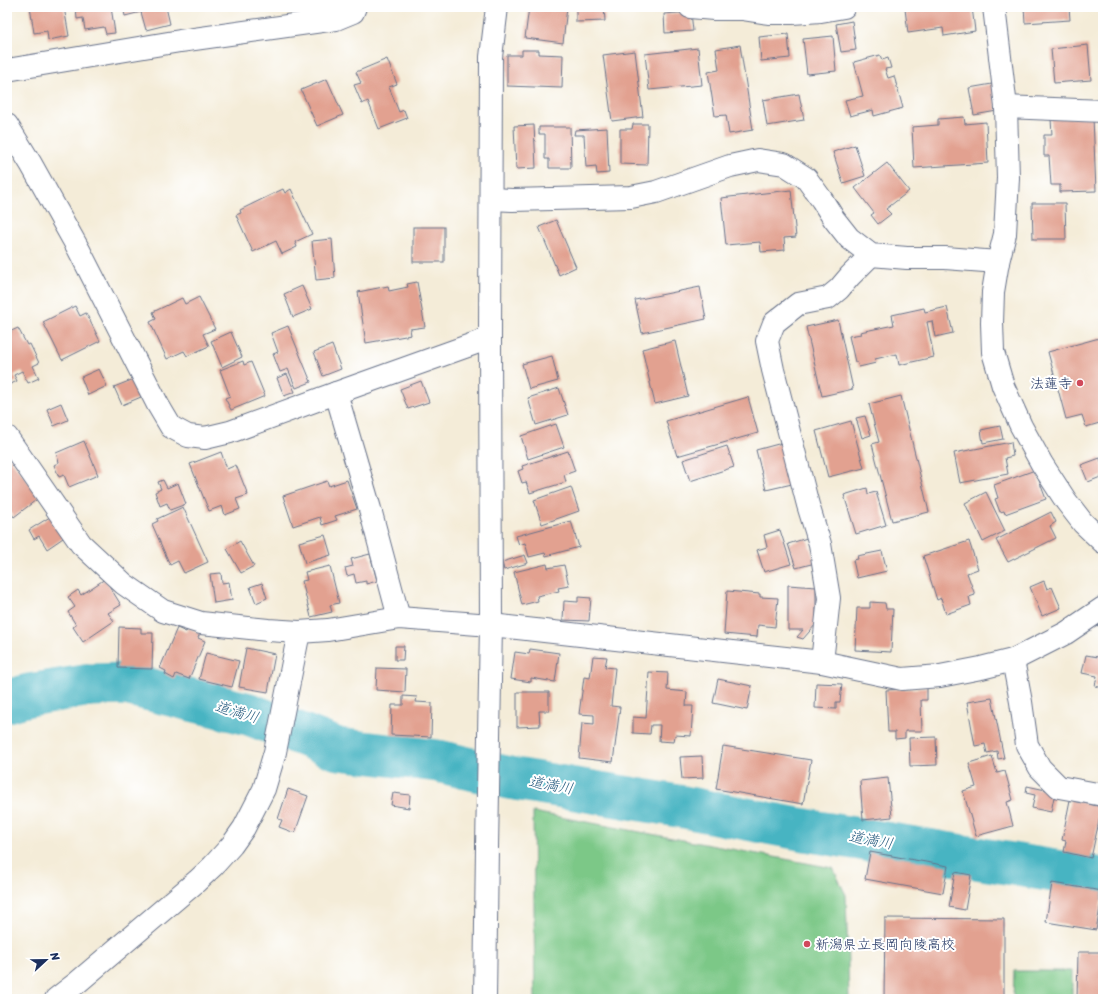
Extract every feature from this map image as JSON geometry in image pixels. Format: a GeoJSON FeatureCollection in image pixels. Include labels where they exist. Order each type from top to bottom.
{"type":"FeatureCollection","features":[{"type":"Feature","properties":{"kind":"street"},"geometry":{"type":"LineString","coordinates":[[7,70],[180,41],[336,19],[353,12],[355,7]]}},
{"type":"Feature","properties":{"kind":"street"},"geometry":{"type":"LineString","coordinates":[[485,999],[491,625],[491,57],[497,7]]}},
{"type":"Feature","properties":{"kind":"street"},"geometry":{"type":"LineString","coordinates":[[690,7],[714,9],[742,8],[768,14],[821,11],[844,7]]}},
{"type":"Feature","properties":{"kind":"street"},"geometry":{"type":"LineString","coordinates":[[994,7],[1006,107],[1008,178],[1005,234],[993,292],[993,352],[1003,386],[1021,426],[1066,501],[1083,523],[1103,542]]}},
{"type":"Feature","properties":{"kind":"street"},"geometry":{"type":"LineString","coordinates":[[1006,107],[1103,111]]}},
{"type":"Feature","properties":{"kind":"street"},"geometry":{"type":"LineString","coordinates":[[7,125],[31,164],[79,250],[158,405],[171,426],[188,436],[205,438],[230,432],[490,338]]}},
{"type":"Feature","properties":{"kind":"street"},"geometry":{"type":"LineString","coordinates":[[491,199],[512,200],[631,197],[656,192],[730,166],[758,160],[784,164],[806,178],[834,219],[850,238],[871,255],[998,262]]}},
{"type":"Feature","properties":{"kind":"street"},"geometry":{"type":"LineString","coordinates":[[822,662],[829,598],[820,544],[808,505],[774,377],[767,341],[774,323],[798,304],[828,298],[839,289],[871,255]]}},
{"type":"Feature","properties":{"kind":"street"},"geometry":{"type":"LineString","coordinates":[[336,393],[370,509],[399,618]]}},
{"type":"Feature","properties":{"kind":"street"},"geometry":{"type":"LineString","coordinates":[[7,437],[81,544],[124,584],[164,611],[201,623],[299,632],[328,630],[399,618],[491,625],[822,662],[902,679],[940,676],[1013,660],[1066,634],[1103,608]]}},
{"type":"Feature","properties":{"kind":"street"},"geometry":{"type":"LineString","coordinates":[[56,999],[197,881],[232,845],[244,828],[264,789],[275,752],[299,632]]}},
{"type":"Feature","properties":{"kind":"street"},"geometry":{"type":"LineString","coordinates":[[1013,660],[1027,745],[1040,768],[1059,787],[1103,794]]}},
{"type":"Feature","properties":{"kind":"green space"},"geometry":{"type":"Polygon","coordinates":[[[533,812],[833,868],[846,895],[849,999],[535,999],[533,812]]]}},
{"type":"Feature","properties":{"kind":"green space"},"geometry":{"type":"Polygon","coordinates":[[[1014,971],[1072,971],[1072,999],[1013,999],[1014,971]]]}},
{"type":"Feature","properties":{"kind":"building"},"geometry":{"type":"Polygon","coordinates":[[[30,7],[64,7],[69,36],[48,40],[47,31],[34,33],[30,7]]]}},
{"type":"Feature","properties":{"kind":"building"},"geometry":{"type":"Polygon","coordinates":[[[76,7],[111,7],[115,33],[106,34],[104,27],[85,30],[83,18],[77,19],[76,7]]]}},
{"type":"Feature","properties":{"kind":"building"},"geometry":{"type":"Polygon","coordinates":[[[123,7],[166,7],[170,24],[146,30],[141,12],[125,16],[123,7]]]}},
{"type":"Feature","properties":{"kind":"building"},"geometry":{"type":"Polygon","coordinates":[[[529,7],[567,7],[563,43],[525,38],[529,7]]]}},
{"type":"Feature","properties":{"kind":"building"},"geometry":{"type":"Polygon","coordinates":[[[576,7],[604,7],[605,21],[576,22],[576,7]]]}},
{"type":"Feature","properties":{"kind":"building"},"geometry":{"type":"Polygon","coordinates":[[[917,7],[972,7],[975,31],[944,36],[943,28],[908,33],[905,9],[917,7]]]}},
{"type":"Feature","properties":{"kind":"building"},"geometry":{"type":"Polygon","coordinates":[[[1024,7],[1069,7],[1070,20],[1025,23],[1024,7]]]}},
{"type":"Feature","properties":{"kind":"building"},"geometry":{"type":"Polygon","coordinates":[[[1100,7],[1103,7],[1103,38],[1102,38],[1100,7]]]}},
{"type":"Feature","properties":{"kind":"building"},"geometry":{"type":"Polygon","coordinates":[[[691,12],[693,31],[665,33],[664,14],[691,12]]]}},
{"type":"Feature","properties":{"kind":"building"},"geometry":{"type":"Polygon","coordinates":[[[852,21],[856,50],[841,52],[836,24],[852,21]]]}},
{"type":"Feature","properties":{"kind":"building"},"geometry":{"type":"Polygon","coordinates":[[[788,34],[790,58],[761,61],[759,37],[788,34]]]}},
{"type":"Feature","properties":{"kind":"building"},"geometry":{"type":"Polygon","coordinates":[[[833,36],[836,71],[807,74],[803,39],[833,36]]]}},
{"type":"Feature","properties":{"kind":"building"},"geometry":{"type":"Polygon","coordinates":[[[740,45],[753,130],[729,134],[726,115],[715,116],[708,72],[719,70],[716,49],[740,45]]]}},
{"type":"Feature","properties":{"kind":"building"},"geometry":{"type":"Polygon","coordinates":[[[1088,45],[1091,80],[1054,83],[1051,49],[1088,45]]]}},
{"type":"Feature","properties":{"kind":"building"},"geometry":{"type":"Polygon","coordinates":[[[698,48],[702,85],[649,90],[645,54],[698,48]]]}},
{"type":"Feature","properties":{"kind":"building"},"geometry":{"type":"Polygon","coordinates":[[[522,50],[539,50],[539,54],[563,55],[562,88],[507,86],[507,55],[522,55],[522,50]]]}},
{"type":"Feature","properties":{"kind":"building"},"geometry":{"type":"Polygon","coordinates":[[[635,51],[643,117],[612,121],[603,55],[635,51]]]}},
{"type":"Feature","properties":{"kind":"building"},"geometry":{"type":"Polygon","coordinates":[[[880,55],[882,60],[888,58],[891,68],[885,69],[888,78],[894,76],[903,108],[874,116],[873,110],[850,116],[845,100],[863,96],[854,62],[880,55]]]}},
{"type":"Feature","properties":{"kind":"building"},"geometry":{"type":"Polygon","coordinates":[[[387,59],[397,84],[389,87],[399,112],[404,110],[407,118],[379,129],[368,101],[362,104],[354,85],[361,83],[356,72],[387,59]]]}},
{"type":"Feature","properties":{"kind":"building"},"geometry":{"type":"Polygon","coordinates":[[[327,79],[343,115],[317,126],[301,90],[327,79]]]}},
{"type":"Feature","properties":{"kind":"building"},"geometry":{"type":"Polygon","coordinates":[[[992,84],[997,111],[974,115],[969,88],[992,84]]]}},
{"type":"Feature","properties":{"kind":"building"},"geometry":{"type":"Polygon","coordinates":[[[799,94],[804,120],[767,126],[763,100],[799,94]]]}},
{"type":"Feature","properties":{"kind":"building"},"geometry":{"type":"Polygon","coordinates":[[[964,117],[965,124],[986,122],[988,163],[914,168],[912,127],[938,125],[938,119],[964,117]]]}},
{"type":"Feature","properties":{"kind":"building"},"geometry":{"type":"Polygon","coordinates":[[[1093,117],[1096,191],[1060,192],[1060,185],[1051,185],[1049,156],[1044,156],[1044,135],[1052,135],[1051,119],[1093,117]]]}},
{"type":"Feature","properties":{"kind":"building"},"geometry":{"type":"Polygon","coordinates":[[[633,124],[648,124],[647,165],[620,164],[620,129],[632,129],[633,124]]]}},
{"type":"Feature","properties":{"kind":"building"},"geometry":{"type":"Polygon","coordinates":[[[534,125],[536,168],[516,169],[514,126],[534,125]]]}},
{"type":"Feature","properties":{"kind":"building"},"geometry":{"type":"Polygon","coordinates":[[[539,127],[570,127],[571,168],[549,168],[549,159],[545,159],[545,134],[539,134],[539,127]]]}},
{"type":"Feature","properties":{"kind":"building"},"geometry":{"type":"Polygon","coordinates":[[[607,128],[609,173],[597,174],[596,166],[586,167],[584,135],[574,135],[575,130],[607,128]]]}},
{"type":"Feature","properties":{"kind":"building"},"geometry":{"type":"Polygon","coordinates":[[[855,145],[865,176],[843,183],[833,152],[855,145]]]}},
{"type":"Feature","properties":{"kind":"building"},"geometry":{"type":"Polygon","coordinates":[[[887,163],[909,191],[886,209],[891,214],[878,224],[871,215],[874,213],[855,188],[887,163]]]}},
{"type":"Feature","properties":{"kind":"building"},"geometry":{"type":"Polygon","coordinates":[[[283,189],[285,193],[291,189],[312,234],[295,242],[297,247],[282,254],[276,241],[253,252],[236,215],[241,213],[240,210],[283,189]]]}},
{"type":"Feature","properties":{"kind":"building"},"geometry":{"type":"Polygon","coordinates":[[[791,190],[796,237],[784,238],[785,250],[761,252],[760,242],[726,245],[721,198],[791,190]]]}},
{"type":"Feature","properties":{"kind":"building"},"geometry":{"type":"Polygon","coordinates":[[[1032,203],[1065,203],[1066,239],[1033,239],[1032,203]]]}},
{"type":"Feature","properties":{"kind":"building"},"geometry":{"type":"Polygon","coordinates":[[[556,220],[576,267],[559,275],[539,227],[556,220]]]}},
{"type":"Feature","properties":{"kind":"building"},"geometry":{"type":"Polygon","coordinates":[[[413,227],[444,227],[444,262],[413,262],[413,227]]]}},
{"type":"Feature","properties":{"kind":"building"},"geometry":{"type":"Polygon","coordinates":[[[332,239],[335,278],[316,280],[312,241],[332,239]]]}},
{"type":"Feature","properties":{"kind":"building"},"geometry":{"type":"Polygon","coordinates":[[[417,282],[425,327],[410,329],[411,335],[366,343],[358,292],[388,286],[389,291],[408,287],[407,284],[417,282]]]}},
{"type":"Feature","properties":{"kind":"building"},"geometry":{"type":"Polygon","coordinates":[[[302,286],[312,309],[293,317],[284,294],[302,286]]]}},
{"type":"Feature","properties":{"kind":"building"},"geometry":{"type":"Polygon","coordinates":[[[700,287],[706,319],[642,333],[635,300],[700,287]]]}},
{"type":"Feature","properties":{"kind":"building"},"geometry":{"type":"Polygon","coordinates":[[[199,297],[215,329],[203,334],[209,346],[187,356],[184,351],[167,359],[150,322],[156,319],[153,312],[182,298],[185,304],[199,297]]]}},
{"type":"Feature","properties":{"kind":"building"},"geometry":{"type":"Polygon","coordinates":[[[75,306],[80,316],[86,313],[100,341],[62,360],[43,322],[75,306]]]}},
{"type":"Feature","properties":{"kind":"building"},"geometry":{"type":"Polygon","coordinates":[[[947,307],[953,333],[935,337],[932,321],[927,322],[934,357],[899,365],[897,354],[875,359],[876,363],[859,367],[857,362],[855,362],[849,336],[861,334],[860,332],[894,325],[892,315],[924,308],[925,312],[947,307]]]}},
{"type":"Feature","properties":{"kind":"building"},"geometry":{"type":"Polygon","coordinates":[[[838,320],[853,389],[822,396],[806,327],[838,320]]]}},
{"type":"Feature","properties":{"kind":"building"},"geometry":{"type":"Polygon","coordinates":[[[288,326],[311,382],[296,388],[288,369],[280,372],[273,354],[278,352],[271,333],[288,326]]]}},
{"type":"Feature","properties":{"kind":"building"},"geometry":{"type":"Polygon","coordinates":[[[18,328],[27,345],[30,344],[39,363],[33,366],[39,378],[28,383],[22,371],[14,375],[17,381],[7,386],[7,333],[18,328]]]}},
{"type":"Feature","properties":{"kind":"building"},"geometry":{"type":"Polygon","coordinates":[[[231,332],[242,357],[222,367],[211,341],[231,332]]]}},
{"type":"Feature","properties":{"kind":"building","name":"法蓮寺"},"geometry":{"type":"Polygon","coordinates":[[[1103,337],[1103,422],[1086,427],[1082,415],[1066,419],[1048,352],[1103,337]]]}},
{"type":"Feature","properties":{"kind":"building"},"geometry":{"type":"Polygon","coordinates":[[[675,341],[688,396],[655,404],[642,349],[675,341]]]}},
{"type":"Feature","properties":{"kind":"building"},"geometry":{"type":"Polygon","coordinates":[[[332,345],[341,369],[323,376],[314,352],[332,345]]]}},
{"type":"Feature","properties":{"kind":"building"},"geometry":{"type":"Polygon","coordinates":[[[552,356],[558,381],[529,389],[522,364],[552,356]]]}},
{"type":"Feature","properties":{"kind":"building"},"geometry":{"type":"Polygon","coordinates":[[[243,361],[244,365],[251,362],[265,396],[231,410],[225,398],[230,396],[220,370],[243,361]]]}},
{"type":"Feature","properties":{"kind":"building"},"geometry":{"type":"Polygon","coordinates":[[[99,369],[107,386],[88,395],[81,377],[99,369]]]}},
{"type":"Feature","properties":{"kind":"building"},"geometry":{"type":"Polygon","coordinates":[[[287,374],[295,392],[284,396],[277,378],[287,374]]]}},
{"type":"Feature","properties":{"kind":"building"},"geometry":{"type":"Polygon","coordinates":[[[134,379],[141,397],[122,405],[114,387],[134,379]]]}},
{"type":"Feature","properties":{"kind":"building"},"geometry":{"type":"Polygon","coordinates":[[[421,381],[429,402],[408,409],[400,389],[421,381]]]}},
{"type":"Feature","properties":{"kind":"building"},"geometry":{"type":"Polygon","coordinates":[[[559,388],[568,415],[536,425],[528,398],[559,388]]]}},
{"type":"Feature","properties":{"kind":"building"},"geometry":{"type":"Polygon","coordinates":[[[901,396],[929,512],[892,521],[872,444],[879,442],[869,404],[901,396]]]}},
{"type":"Feature","properties":{"kind":"building"},"geometry":{"type":"Polygon","coordinates":[[[748,397],[758,433],[677,456],[666,421],[748,397]]]}},
{"type":"Feature","properties":{"kind":"building"},"geometry":{"type":"Polygon","coordinates":[[[61,403],[68,420],[54,426],[47,409],[61,403]]]}},
{"type":"Feature","properties":{"kind":"building"},"geometry":{"type":"Polygon","coordinates":[[[865,416],[871,435],[862,438],[856,418],[865,416]]]}},
{"type":"Feature","properties":{"kind":"building"},"geometry":{"type":"Polygon","coordinates":[[[851,421],[864,468],[828,477],[816,431],[851,421]]]}},
{"type":"Feature","properties":{"kind":"building"},"geometry":{"type":"Polygon","coordinates":[[[556,424],[564,447],[528,459],[521,436],[556,424]]]}},
{"type":"Feature","properties":{"kind":"building"},"geometry":{"type":"Polygon","coordinates":[[[1000,426],[1003,439],[983,443],[981,430],[1000,426]]]}},
{"type":"Feature","properties":{"kind":"building"},"geometry":{"type":"Polygon","coordinates":[[[84,441],[98,475],[69,487],[64,475],[59,477],[54,465],[59,462],[56,453],[84,441]]]}},
{"type":"Feature","properties":{"kind":"building"},"geometry":{"type":"Polygon","coordinates":[[[1011,442],[1013,456],[1005,458],[1008,474],[960,483],[954,453],[1011,442]]]}},
{"type":"Feature","properties":{"kind":"building"},"geometry":{"type":"Polygon","coordinates":[[[782,443],[792,484],[766,490],[756,450],[782,443]]]}},
{"type":"Feature","properties":{"kind":"building"},"geometry":{"type":"Polygon","coordinates":[[[727,446],[734,467],[690,481],[683,460],[727,446]]]}},
{"type":"Feature","properties":{"kind":"building"},"geometry":{"type":"Polygon","coordinates":[[[568,451],[575,471],[564,475],[566,482],[530,493],[526,482],[522,483],[518,471],[523,469],[522,466],[568,451]]]}},
{"type":"Feature","properties":{"kind":"building"},"geometry":{"type":"Polygon","coordinates":[[[221,452],[227,469],[236,465],[248,495],[236,499],[240,509],[225,515],[222,506],[209,511],[190,464],[221,452]]]}},
{"type":"Feature","properties":{"kind":"building"},"geometry":{"type":"Polygon","coordinates":[[[7,455],[40,497],[14,517],[7,508],[7,455]]]}},
{"type":"Feature","properties":{"kind":"building"},"geometry":{"type":"Polygon","coordinates":[[[1100,458],[1103,467],[1103,476],[1088,482],[1081,465],[1100,458]]]}},
{"type":"Feature","properties":{"kind":"building"},"geometry":{"type":"Polygon","coordinates":[[[1035,470],[1046,499],[1005,514],[1004,511],[1000,512],[995,499],[998,498],[994,485],[1035,470]]]}},
{"type":"Feature","properties":{"kind":"building"},"geometry":{"type":"Polygon","coordinates":[[[163,480],[167,488],[178,483],[186,504],[170,510],[167,503],[160,506],[155,492],[161,489],[158,482],[163,480]]]}},
{"type":"Feature","properties":{"kind":"building"},"geometry":{"type":"Polygon","coordinates":[[[347,480],[357,509],[335,516],[337,520],[322,525],[320,517],[293,526],[283,496],[327,481],[329,486],[347,480]]]}},
{"type":"Feature","properties":{"kind":"building"},"geometry":{"type":"Polygon","coordinates":[[[571,487],[579,511],[542,524],[534,500],[571,487]]]}},
{"type":"Feature","properties":{"kind":"building"},"geometry":{"type":"Polygon","coordinates":[[[867,488],[868,494],[876,492],[886,525],[856,534],[844,495],[867,488]]]}},
{"type":"Feature","properties":{"kind":"building"},"geometry":{"type":"Polygon","coordinates":[[[986,492],[1005,531],[983,542],[965,503],[986,492]]]}},
{"type":"Feature","properties":{"kind":"building"},"geometry":{"type":"Polygon","coordinates":[[[183,507],[208,562],[184,573],[178,561],[170,565],[152,524],[158,521],[157,519],[183,507]]]}},
{"type":"Feature","properties":{"kind":"building"},"geometry":{"type":"Polygon","coordinates":[[[1051,512],[1056,522],[1050,526],[1056,538],[1008,562],[996,540],[1051,512]]]}},
{"type":"Feature","properties":{"kind":"building"},"geometry":{"type":"Polygon","coordinates":[[[53,515],[66,536],[47,549],[39,536],[34,539],[29,530],[53,515]]]}},
{"type":"Feature","properties":{"kind":"building"},"geometry":{"type":"Polygon","coordinates":[[[571,521],[579,547],[546,556],[545,553],[529,557],[525,543],[519,545],[516,536],[571,521]]]}},
{"type":"Feature","properties":{"kind":"building"},"geometry":{"type":"Polygon","coordinates":[[[780,530],[791,564],[764,572],[757,550],[767,547],[764,535],[780,530]]]}},
{"type":"Feature","properties":{"kind":"building"},"geometry":{"type":"Polygon","coordinates":[[[325,535],[331,555],[305,563],[299,542],[325,535]]]}},
{"type":"Feature","properties":{"kind":"building"},"geometry":{"type":"Polygon","coordinates":[[[807,538],[815,563],[796,568],[788,544],[807,538]]]}},
{"type":"Feature","properties":{"kind":"building"},"geometry":{"type":"Polygon","coordinates":[[[240,541],[254,566],[241,573],[227,549],[240,541]]]}},
{"type":"Feature","properties":{"kind":"building"},"geometry":{"type":"Polygon","coordinates":[[[969,541],[978,569],[967,573],[975,595],[969,597],[971,605],[946,614],[941,598],[937,600],[923,556],[969,541]]]}},
{"type":"Feature","properties":{"kind":"building"},"geometry":{"type":"Polygon","coordinates":[[[882,551],[887,571],[857,578],[853,560],[858,559],[857,556],[882,551]]]}},
{"type":"Feature","properties":{"kind":"building"},"geometry":{"type":"Polygon","coordinates":[[[370,554],[377,581],[366,584],[366,581],[356,583],[354,574],[347,576],[345,568],[353,566],[351,559],[370,554]]]}},
{"type":"Feature","properties":{"kind":"building"},"geometry":{"type":"Polygon","coordinates":[[[525,555],[528,563],[504,570],[502,562],[525,555]]]}},
{"type":"Feature","properties":{"kind":"building"},"geometry":{"type":"Polygon","coordinates":[[[547,564],[548,568],[564,565],[569,586],[558,588],[559,591],[537,596],[538,601],[522,605],[514,572],[547,564]]]}},
{"type":"Feature","properties":{"kind":"building"},"geometry":{"type":"Polygon","coordinates":[[[330,566],[339,603],[330,605],[332,612],[311,617],[302,581],[307,580],[305,572],[330,566]]]}},
{"type":"Feature","properties":{"kind":"building"},"geometry":{"type":"Polygon","coordinates":[[[221,573],[222,583],[229,582],[232,600],[214,603],[210,574],[221,573]]]}},
{"type":"Feature","properties":{"kind":"building"},"geometry":{"type":"Polygon","coordinates":[[[105,579],[121,605],[108,613],[114,621],[83,642],[73,627],[76,625],[68,612],[75,607],[68,597],[78,590],[81,595],[105,579]]]}},
{"type":"Feature","properties":{"kind":"building"},"geometry":{"type":"Polygon","coordinates":[[[1044,581],[1047,589],[1052,587],[1061,608],[1042,616],[1030,587],[1044,581]]]}},
{"type":"Feature","properties":{"kind":"building"},"geometry":{"type":"Polygon","coordinates":[[[262,583],[267,598],[256,603],[250,587],[262,583]]]}},
{"type":"Feature","properties":{"kind":"building"},"geometry":{"type":"Polygon","coordinates":[[[788,585],[816,587],[816,624],[803,639],[797,637],[803,630],[788,630],[788,585]]]}},
{"type":"Feature","properties":{"kind":"building"},"geometry":{"type":"Polygon","coordinates":[[[727,591],[760,594],[760,597],[778,598],[775,627],[758,625],[757,637],[724,634],[727,591]]]}},
{"type":"Feature","properties":{"kind":"building"},"geometry":{"type":"Polygon","coordinates":[[[578,597],[591,598],[589,621],[563,620],[564,601],[578,602],[578,597]]]}},
{"type":"Feature","properties":{"kind":"building"},"geometry":{"type":"Polygon","coordinates":[[[870,602],[885,603],[886,609],[893,609],[891,652],[855,650],[857,608],[870,608],[870,602]]]}},
{"type":"Feature","properties":{"kind":"building"},"geometry":{"type":"Polygon","coordinates":[[[119,627],[141,628],[141,633],[153,633],[152,669],[118,668],[119,627]]]}},
{"type":"Feature","properties":{"kind":"building"},"geometry":{"type":"Polygon","coordinates":[[[177,628],[186,632],[188,628],[200,633],[198,638],[205,641],[189,679],[176,674],[174,679],[165,674],[166,671],[160,668],[177,628]]]}},
{"type":"Feature","properties":{"kind":"building"},"geometry":{"type":"Polygon","coordinates":[[[395,646],[404,646],[403,660],[395,660],[395,646]]]}},
{"type":"Feature","properties":{"kind":"building"},"geometry":{"type":"Polygon","coordinates":[[[246,648],[275,654],[268,692],[239,687],[246,648]]]}},
{"type":"Feature","properties":{"kind":"building"},"geometry":{"type":"Polygon","coordinates":[[[530,649],[559,653],[555,682],[531,678],[531,682],[511,679],[515,652],[529,654],[530,649]]]}},
{"type":"Feature","properties":{"kind":"building"},"geometry":{"type":"Polygon","coordinates":[[[206,653],[239,661],[232,687],[199,679],[206,653]]]}},
{"type":"Feature","properties":{"kind":"building"},"geometry":{"type":"Polygon","coordinates":[[[1099,653],[1103,654],[1103,688],[1095,686],[1097,676],[1082,673],[1086,655],[1098,657],[1099,653]]]}},
{"type":"Feature","properties":{"kind":"building"},"geometry":{"type":"Polygon","coordinates":[[[593,656],[607,657],[605,667],[615,668],[611,706],[620,707],[613,762],[579,758],[582,723],[594,724],[594,715],[579,714],[584,677],[590,678],[593,656]]]}},
{"type":"Feature","properties":{"kind":"building"},"geometry":{"type":"Polygon","coordinates":[[[377,668],[406,669],[405,692],[376,690],[377,668]]]}},
{"type":"Feature","properties":{"kind":"building"},"geometry":{"type":"Polygon","coordinates":[[[649,672],[668,673],[667,690],[687,692],[686,706],[693,706],[691,736],[675,735],[674,742],[659,741],[660,725],[651,725],[650,734],[633,733],[633,717],[646,718],[649,672]]]}},
{"type":"Feature","properties":{"kind":"building"},"geometry":{"type":"Polygon","coordinates":[[[718,679],[752,686],[747,710],[713,703],[718,679]]]}},
{"type":"Feature","properties":{"kind":"building"},"geometry":{"type":"Polygon","coordinates":[[[816,683],[842,684],[840,702],[836,702],[836,709],[815,708],[816,683]]]}},
{"type":"Feature","properties":{"kind":"building"},"geometry":{"type":"Polygon","coordinates":[[[927,688],[927,700],[921,700],[922,731],[905,731],[905,738],[895,739],[895,732],[888,732],[886,690],[927,688]]]}},
{"type":"Feature","properties":{"kind":"building"},"geometry":{"type":"Polygon","coordinates":[[[517,692],[549,692],[549,711],[539,711],[540,726],[517,727],[517,692]]]}},
{"type":"Feature","properties":{"kind":"building"},"geometry":{"type":"Polygon","coordinates":[[[403,696],[417,697],[416,702],[432,703],[431,737],[391,735],[392,705],[403,705],[403,696]]]}},
{"type":"Feature","properties":{"kind":"building"},"geometry":{"type":"Polygon","coordinates":[[[992,698],[1004,758],[998,759],[997,751],[987,753],[985,744],[975,746],[967,702],[992,698]]]}},
{"type":"Feature","properties":{"kind":"building"},"geometry":{"type":"Polygon","coordinates":[[[936,737],[937,765],[910,766],[909,738],[936,737]]]}},
{"type":"Feature","properties":{"kind":"building"},"geometry":{"type":"Polygon","coordinates":[[[723,746],[811,760],[803,804],[716,789],[723,746]]]}},
{"type":"Feature","properties":{"kind":"building"},"geometry":{"type":"Polygon","coordinates":[[[702,756],[703,778],[682,779],[680,757],[702,756]]]}},
{"type":"Feature","properties":{"kind":"building"},"geometry":{"type":"Polygon","coordinates":[[[992,756],[997,773],[1005,771],[1013,800],[1007,802],[1013,826],[976,836],[963,791],[976,787],[969,763],[992,756]]]}},
{"type":"Feature","properties":{"kind":"building"},"geometry":{"type":"Polygon","coordinates":[[[888,778],[892,817],[863,820],[860,781],[888,778]]]}},
{"type":"Feature","properties":{"kind":"building"},"geometry":{"type":"Polygon","coordinates":[[[1027,786],[1055,792],[1051,812],[1032,808],[1035,795],[1026,793],[1027,786]]]}},
{"type":"Feature","properties":{"kind":"building"},"geometry":{"type":"Polygon","coordinates":[[[288,789],[308,796],[295,833],[279,827],[282,820],[278,819],[288,789]]]}},
{"type":"Feature","properties":{"kind":"building"},"geometry":{"type":"Polygon","coordinates":[[[393,793],[410,795],[409,808],[391,805],[393,793]]]}},
{"type":"Feature","properties":{"kind":"building"},"geometry":{"type":"Polygon","coordinates":[[[1070,800],[1102,807],[1091,858],[1064,852],[1066,841],[1062,840],[1070,800]]]}},
{"type":"Feature","properties":{"kind":"building"},"geometry":{"type":"Polygon","coordinates":[[[870,852],[948,866],[943,893],[865,879],[870,852]]]}},
{"type":"Feature","properties":{"kind":"building"},"geometry":{"type":"Polygon","coordinates":[[[955,872],[971,875],[965,910],[949,907],[955,872]]]}},
{"type":"Feature","properties":{"kind":"building"},"geometry":{"type":"Polygon","coordinates":[[[1052,883],[1103,891],[1096,930],[1046,922],[1052,883]]]}},
{"type":"Feature","properties":{"kind":"building"},"geometry":{"type":"Polygon","coordinates":[[[885,918],[1004,919],[1004,999],[884,999],[885,918]]]}},
{"type":"Feature","properties":{"kind":"building"},"geometry":{"type":"Polygon","coordinates":[[[1078,952],[1103,952],[1103,999],[1077,999],[1078,952]]]}},
{"type":"Feature","properties":{"kind":"waterway","name":"道満川"},"geometry":{"type":"LineString","coordinates":[[7,701],[29,695],[91,685],[126,684],[249,714],[338,749],[438,761],[509,778],[684,807],[799,829],[1103,879]]}},
{"type":"Feature","properties":{"kind":"place","name":"法蓮寺"},"geometry":{"type":"Point","coordinates":[1080,383]}},
{"type":"Feature","properties":{"kind":"place","name":"新潟県立長岡向陵高校"},"geometry":{"type":"Point","coordinates":[807,944]}}]}
